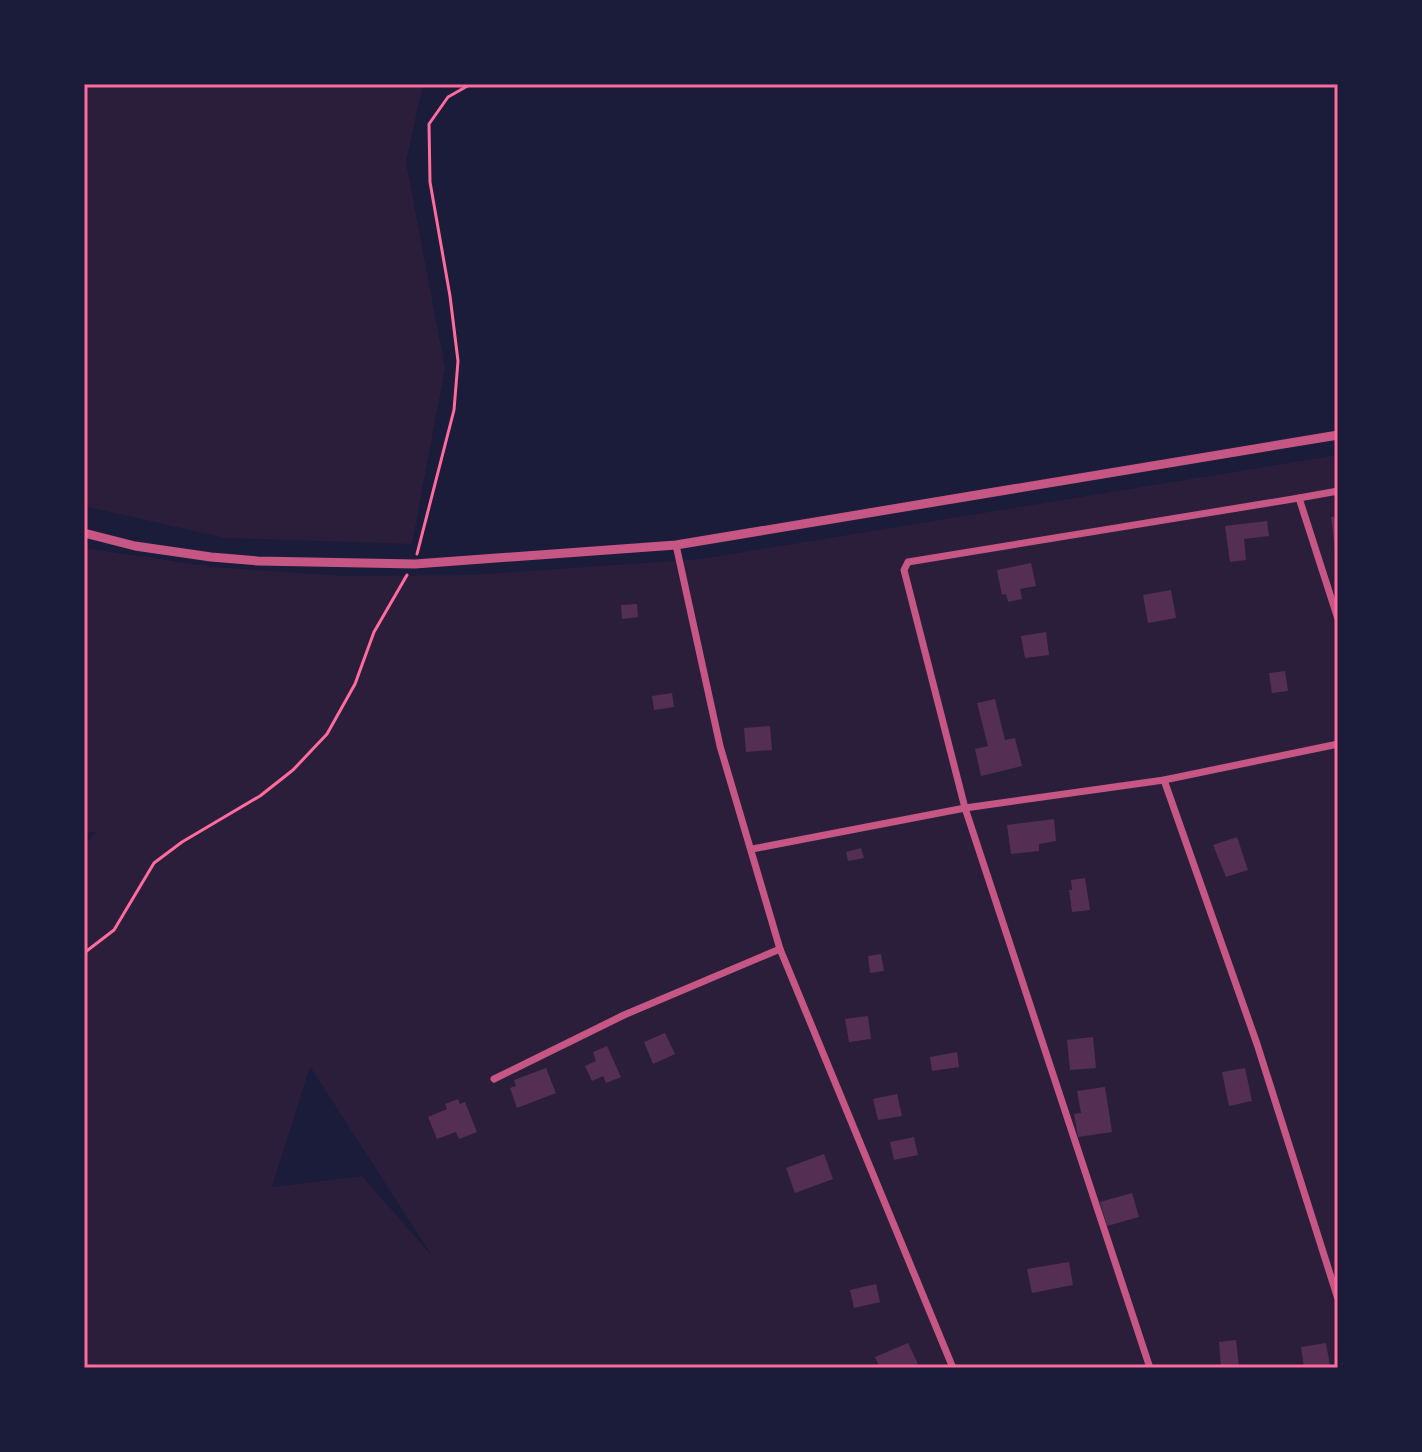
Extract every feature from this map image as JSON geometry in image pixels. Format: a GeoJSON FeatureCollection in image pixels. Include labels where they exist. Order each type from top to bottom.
{"type":"FeatureCollection","features":[{"type":"Feature","properties":{"kind":"street"},"geometry":{"type":"LineString","coordinates":[[84,533],[135,546],[258,561],[415,564],[676,545],[1338,435]]}},
{"type":"Feature","properties":{"kind":"street"},"geometry":{"type":"LineString","coordinates":[[1150,1368],[965,808],[904,570],[908,562],[1338,491]]}},
{"type":"Feature","properties":{"kind":"street"},"geometry":{"type":"LineString","coordinates":[[1299,498],[1338,619]]}},
{"type":"Feature","properties":{"kind":"street"},"geometry":{"type":"LineString","coordinates":[[676,545],[720,746],[780,949],[953,1368]]}},
{"type":"Feature","properties":{"kind":"street"},"geometry":{"type":"LineString","coordinates":[[752,849],[965,808],[1164,780],[1338,744]]}},
{"type":"Feature","properties":{"kind":"street"},"geometry":{"type":"LineString","coordinates":[[1164,780],[1257,1044],[1338,1299]]}},
{"type":"Feature","properties":{"kind":"street"},"geometry":{"type":"LineString","coordinates":[[494,1079],[624,1015],[780,949]]}},
{"type":"Feature","properties":{"kind":"path"},"geometry":{"type":"LineString","coordinates":[[84,953],[114,930],[154,863],[182,842],[260,796],[293,770],[327,734],[355,684],[374,632],[415,564],[454,410],[458,361],[430,182],[429,124],[448,97],[471,84]]}},
{"type":"Feature","properties":{"kind":"shaded area"},"geometry":{"type":"Polygon","coordinates":[[[84,84],[423,84],[406,162],[445,368],[412,544],[225,538],[84,506],[84,84]]]}},
{"type":"Feature","properties":{"kind":"shaded area"},"geometry":{"type":"Polygon","coordinates":[[[1338,455],[1338,1368],[84,1368],[84,844],[96,832],[84,833],[84,548],[213,567],[343,576],[471,575],[701,559],[1338,455]],[[310,1067],[272,1187],[362,1176],[432,1256],[310,1067]]]}},
{"type":"Feature","properties":{"kind":"building"},"geometry":{"type":"Polygon","coordinates":[[[1338,516],[1338,557],[1336,557],[1331,517],[1338,516]]]}},
{"type":"Feature","properties":{"kind":"building"},"geometry":{"type":"Polygon","coordinates":[[[1267,521],[1269,536],[1244,539],[1246,560],[1230,562],[1225,526],[1267,521]]]}},
{"type":"Feature","properties":{"kind":"building"},"geometry":{"type":"Polygon","coordinates":[[[1031,563],[1036,586],[1020,589],[1022,599],[1008,602],[1006,594],[1002,595],[997,570],[1031,563]]]}},
{"type":"Feature","properties":{"kind":"building"},"geometry":{"type":"Polygon","coordinates":[[[1171,590],[1176,618],[1148,623],[1143,595],[1171,590]]]}},
{"type":"Feature","properties":{"kind":"building"},"geometry":{"type":"Polygon","coordinates":[[[637,604],[638,617],[622,619],[621,605],[637,604]]]}},
{"type":"Feature","properties":{"kind":"building"},"geometry":{"type":"Polygon","coordinates":[[[1046,632],[1049,655],[1025,658],[1021,636],[1046,632]]]}},
{"type":"Feature","properties":{"kind":"building"},"geometry":{"type":"Polygon","coordinates":[[[1285,671],[1288,691],[1272,693],[1269,673],[1285,671]]]}},
{"type":"Feature","properties":{"kind":"building"},"geometry":{"type":"Polygon","coordinates":[[[672,693],[674,707],[654,710],[652,696],[672,693]]]}},
{"type":"Feature","properties":{"kind":"building"},"geometry":{"type":"Polygon","coordinates":[[[995,699],[1005,740],[1015,738],[1022,766],[981,776],[975,749],[988,746],[977,703],[995,699]]]}},
{"type":"Feature","properties":{"kind":"building"},"geometry":{"type":"Polygon","coordinates":[[[770,726],[772,750],[746,752],[744,728],[770,726]]]}},
{"type":"Feature","properties":{"kind":"building"},"geometry":{"type":"Polygon","coordinates":[[[1054,819],[1056,841],[1039,844],[1039,851],[1011,854],[1007,825],[1054,819]]]}},
{"type":"Feature","properties":{"kind":"building"},"geometry":{"type":"Polygon","coordinates":[[[1237,837],[1248,870],[1226,877],[1213,845],[1237,837]]]}},
{"type":"Feature","properties":{"kind":"building"},"geometry":{"type":"Polygon","coordinates":[[[861,848],[864,858],[848,861],[846,852],[861,848]]]}},
{"type":"Feature","properties":{"kind":"building"},"geometry":{"type":"Polygon","coordinates":[[[1085,878],[1090,910],[1072,912],[1071,880],[1085,878]]]}},
{"type":"Feature","properties":{"kind":"building"},"geometry":{"type":"Polygon","coordinates":[[[881,954],[884,971],[870,973],[868,956],[881,954]]]}},
{"type":"Feature","properties":{"kind":"building"},"geometry":{"type":"Polygon","coordinates":[[[868,1016],[871,1039],[849,1042],[845,1019],[868,1016]]]}},
{"type":"Feature","properties":{"kind":"building"},"geometry":{"type":"Polygon","coordinates":[[[665,1033],[675,1054],[653,1064],[644,1042],[665,1033]]]}},
{"type":"Feature","properties":{"kind":"building"},"geometry":{"type":"Polygon","coordinates":[[[1093,1037],[1096,1068],[1070,1070],[1067,1040],[1093,1037]]]}},
{"type":"Feature","properties":{"kind":"building"},"geometry":{"type":"Polygon","coordinates":[[[607,1046],[621,1077],[606,1083],[603,1076],[592,1081],[585,1066],[596,1061],[593,1052],[607,1046]]]}},
{"type":"Feature","properties":{"kind":"building"},"geometry":{"type":"Polygon","coordinates":[[[957,1052],[959,1067],[932,1071],[930,1057],[957,1052]]]}},
{"type":"Feature","properties":{"kind":"building"},"geometry":{"type":"Polygon","coordinates":[[[546,1068],[556,1093],[517,1108],[510,1088],[516,1086],[514,1080],[546,1068]]]}},
{"type":"Feature","properties":{"kind":"building"},"geometry":{"type":"Polygon","coordinates":[[[1245,1068],[1252,1101],[1229,1106],[1222,1072],[1245,1068]]]}},
{"type":"Feature","properties":{"kind":"building"},"geometry":{"type":"Polygon","coordinates":[[[1105,1087],[1112,1132],[1078,1137],[1074,1114],[1081,1113],[1077,1091],[1105,1087]]]}},
{"type":"Feature","properties":{"kind":"building"},"geometry":{"type":"Polygon","coordinates":[[[897,1094],[902,1116],[878,1120],[873,1099],[897,1094]]]}},
{"type":"Feature","properties":{"kind":"building"},"geometry":{"type":"Polygon","coordinates":[[[458,1099],[460,1104],[465,1102],[477,1132],[459,1139],[456,1132],[437,1139],[428,1117],[447,1109],[445,1104],[458,1099]]]}},
{"type":"Feature","properties":{"kind":"building"},"geometry":{"type":"Polygon","coordinates":[[[914,1137],[918,1155],[894,1160],[890,1142],[914,1137]]]}},
{"type":"Feature","properties":{"kind":"building"},"geometry":{"type":"Polygon","coordinates":[[[824,1154],[833,1179],[795,1193],[786,1168],[824,1154]]]}},
{"type":"Feature","properties":{"kind":"building"},"geometry":{"type":"Polygon","coordinates":[[[1132,1193],[1139,1217],[1107,1226],[1100,1202],[1132,1193]]]}},
{"type":"Feature","properties":{"kind":"building"},"geometry":{"type":"Polygon","coordinates":[[[1069,1262],[1073,1285],[1032,1293],[1027,1269],[1069,1262]]]}},
{"type":"Feature","properties":{"kind":"building"},"geometry":{"type":"Polygon","coordinates":[[[876,1284],[880,1302],[854,1308],[850,1290],[876,1284]]]}},
{"type":"Feature","properties":{"kind":"building"},"geometry":{"type":"Polygon","coordinates":[[[1236,1340],[1239,1367],[1221,1368],[1219,1342],[1236,1340]]]}},
{"type":"Feature","properties":{"kind":"building"},"geometry":{"type":"Polygon","coordinates":[[[908,1343],[918,1364],[909,1368],[880,1368],[875,1357],[908,1343]]]}},
{"type":"Feature","properties":{"kind":"building"},"geometry":{"type":"Polygon","coordinates":[[[1326,1343],[1330,1366],[1304,1368],[1301,1347],[1326,1343]]]}}]}
